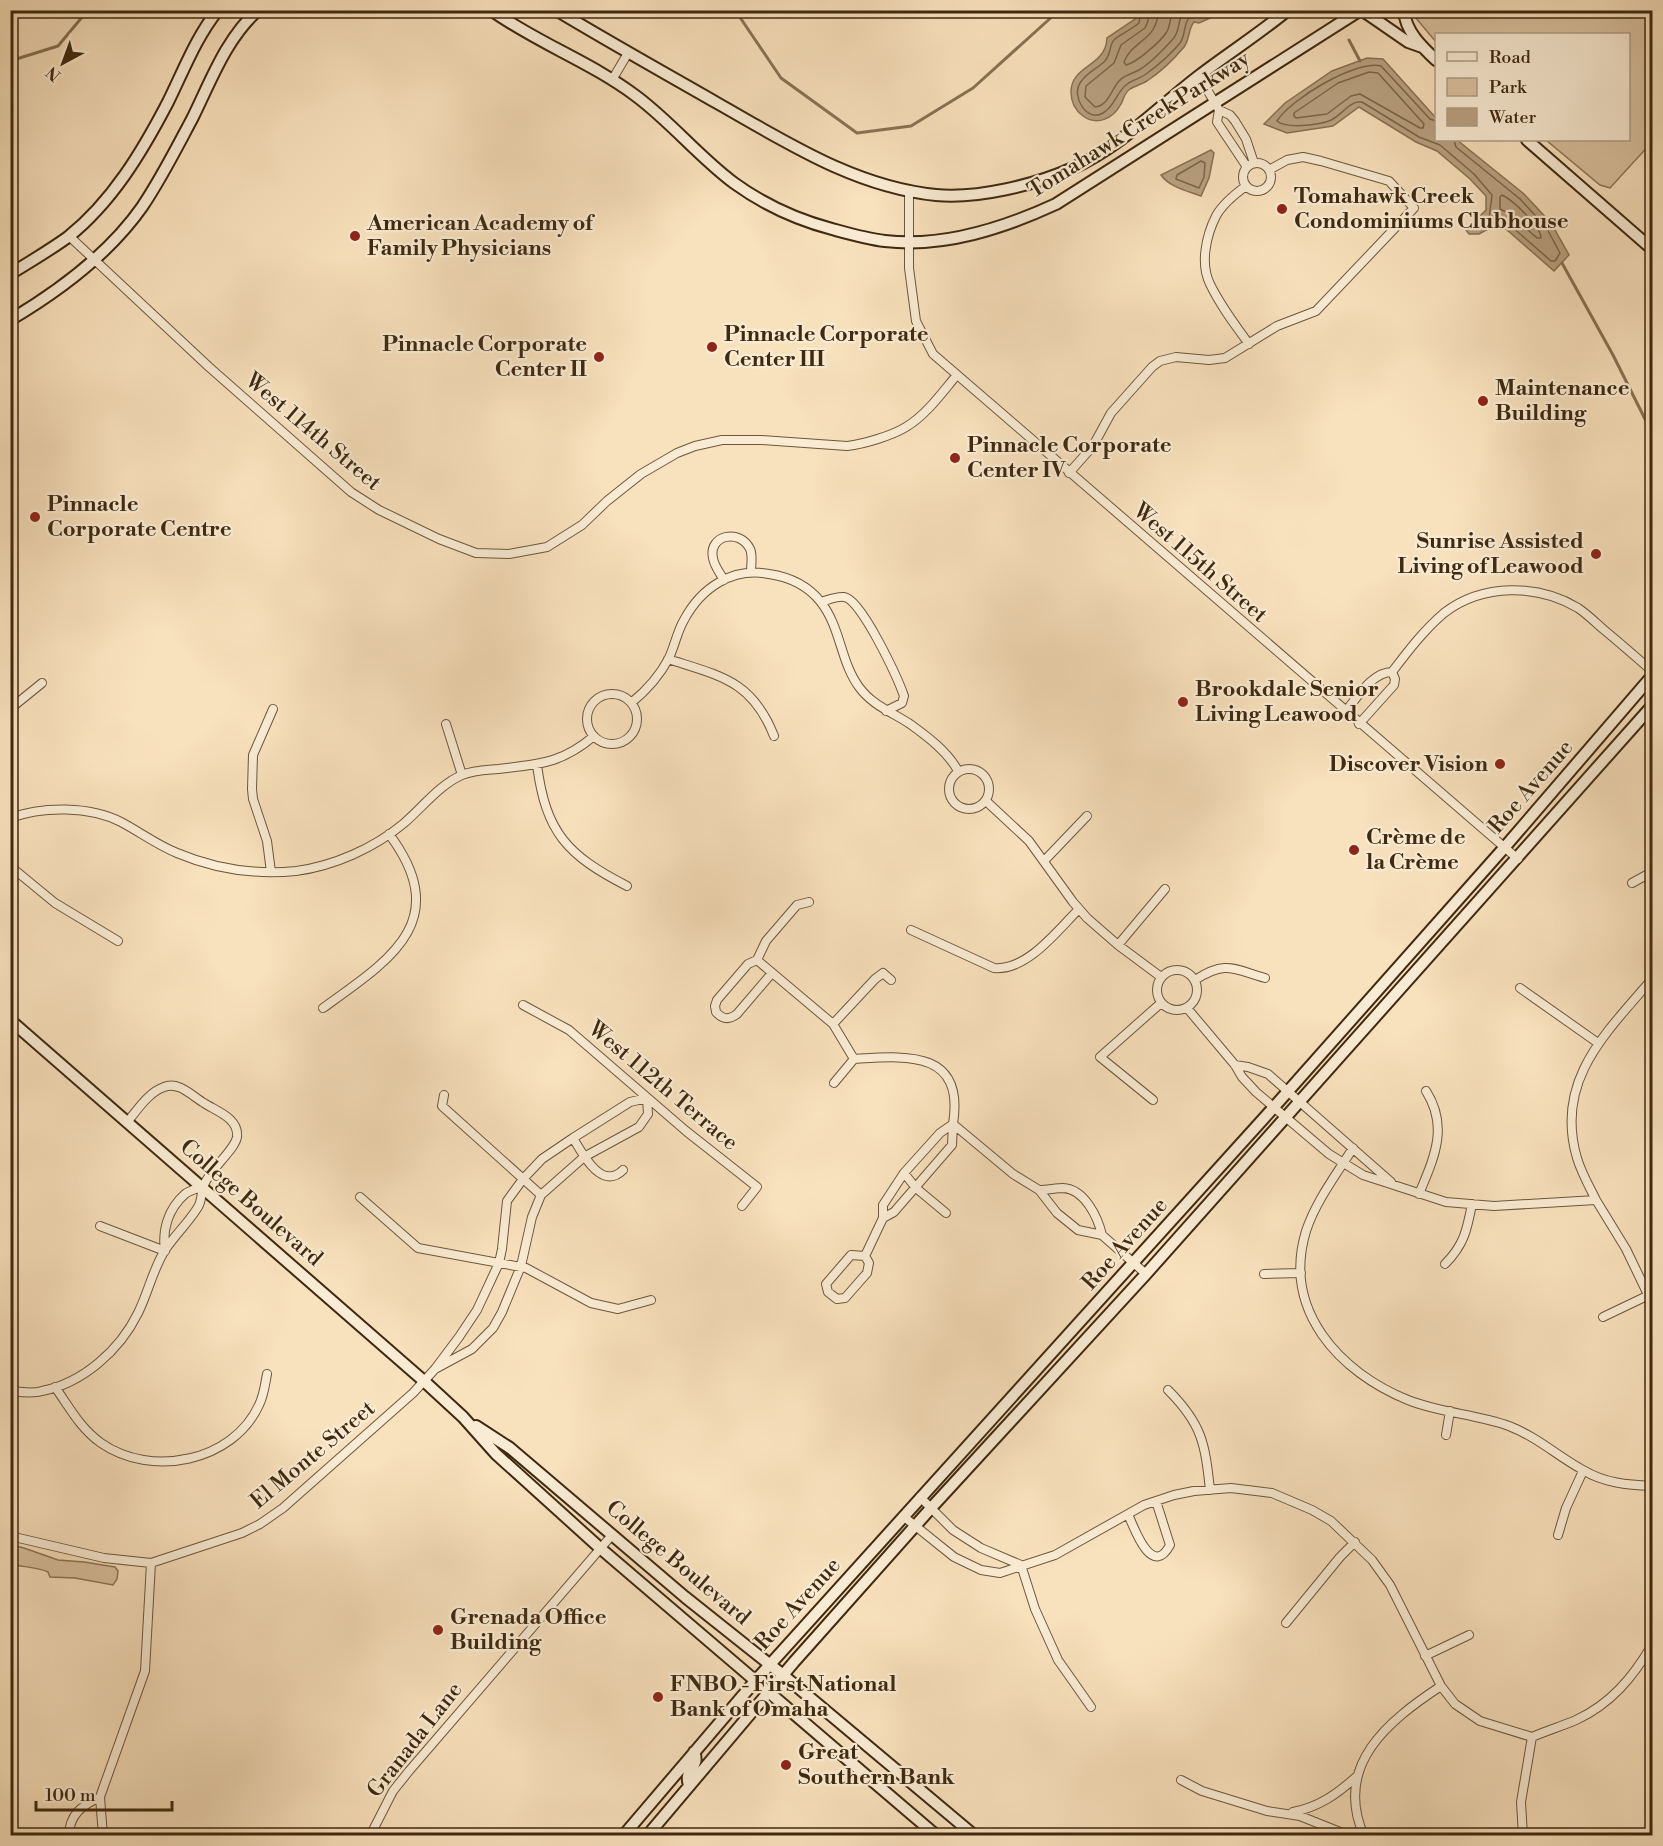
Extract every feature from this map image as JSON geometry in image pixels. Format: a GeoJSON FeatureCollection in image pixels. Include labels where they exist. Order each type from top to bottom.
{"type":"FeatureCollection","features":[{"type":"Feature","properties":{"kind":"main road"},"geometry":{"type":"LineString","coordinates":[[10,274],[69,236],[111,194],[137,157],[207,23],[218,10]]}},
{"type":"Feature","properties":{"kind":"main road"},"geometry":{"type":"LineString","coordinates":[[10,320],[57,290],[94,259],[120,234],[141,208],[167,166],[230,44],[258,10]]}},
{"type":"Feature","properties":{"kind":"main road","name":"Tomahawk Creek Parkway"},"geometry":{"type":"LineString","coordinates":[[491,10],[517,28],[579,60],[637,97],[726,177],[769,204],[811,224],[886,242],[948,239],[1020,221],[1056,204],[1217,107],[1361,12]]}},
{"type":"Feature","properties":{"kind":"main road","name":"Tomahawk Creek Parkway"},"geometry":{"type":"LineString","coordinates":[[556,10],[801,151],[853,175],[909,190],[937,195],[966,196],[1037,180],[1073,168],[1114,145],[1199,76],[1288,10]]}},
{"type":"Feature","properties":{"kind":"main road"},"geometry":{"type":"LineString","coordinates":[[1361,12],[1378,14],[1389,10]]}},
{"type":"Feature","properties":{"kind":"main road"},"geometry":{"type":"LineString","coordinates":[[1404,10],[1404,19],[1422,47],[1435,58]]}},
{"type":"Feature","properties":{"kind":"main road"},"geometry":{"type":"LineString","coordinates":[[1361,12],[1408,42],[1422,47]]}},
{"type":"Feature","properties":{"kind":"main road"},"geometry":{"type":"LineString","coordinates":[[1528,141],[1653,249]]}},
{"type":"Feature","properties":{"kind":"main road","name":"Roe Avenue"},"geometry":{"type":"LineString","coordinates":[[623,1836],[756,1680],[1274,1107],[1653,676]]}},
{"type":"Feature","properties":{"kind":"main road"},"geometry":{"type":"LineString","coordinates":[[1650,709],[1653,695]]}},
{"type":"Feature","properties":{"kind":"main road","name":"Roe Avenue"},"geometry":{"type":"LineString","coordinates":[[647,1836],[769,1691],[915,1526],[1146,1274],[1650,709]]}},
{"type":"Feature","properties":{"kind":"main road","name":"College Boulevard"},"geometry":{"type":"LineString","coordinates":[[10,1020],[425,1382],[496,1454],[600,1548],[937,1836]]}},
{"type":"Feature","properties":{"kind":"main road","name":"College Boulevard"},"geometry":{"type":"LineString","coordinates":[[463,1418],[510,1448],[685,1597],[771,1664],[975,1836]]}},
{"type":"Feature","properties":{"kind":"main road"},"geometry":{"type":"LineString","coordinates":[[689,1785],[687,1773],[697,1758],[694,1752]]}},
{"type":"Feature","properties":{"kind":"main road"},"geometry":{"type":"LineString","coordinates":[[672,1806],[673,1795],[678,1788],[675,1774]]}},
{"type":"Feature","properties":{"kind":"street"},"geometry":{"type":"LineString","coordinates":[[612,80],[628,53]]}},
{"type":"Feature","properties":{"kind":"street"},"geometry":{"type":"LineString","coordinates":[[1199,76],[1217,107],[1230,115],[1246,139],[1251,165],[1243,178],[1246,186],[1254,191],[1263,190],[1270,184],[1271,174],[1263,164],[1251,165]]}},
{"type":"Feature","properties":{"kind":"street"},"geometry":{"type":"LineString","coordinates":[[1217,107],[1217,122],[1251,165]]}},
{"type":"Feature","properties":{"kind":"street"},"geometry":{"type":"LineString","coordinates":[[1069,473],[1093,446],[1111,413],[1152,367],[1160,361],[1176,357],[1209,360],[1225,358],[1277,326],[1316,311],[1414,208],[1389,182],[1303,156],[1287,160],[1269,170]]}},
{"type":"Feature","properties":{"kind":"street"},"geometry":{"type":"LineString","coordinates":[[1246,186],[1234,195],[1217,215],[1208,239],[1204,261],[1209,283],[1249,344]]}},
{"type":"Feature","properties":{"kind":"street","name":"West 115th Street"},"geometry":{"type":"LineString","coordinates":[[909,190],[909,267],[916,321],[933,354],[1518,859]]}},
{"type":"Feature","properties":{"kind":"street","name":"West 114th Street"},"geometry":{"type":"LineString","coordinates":[[69,236],[209,367],[351,492],[379,510],[439,539],[477,553],[509,554],[547,547],[582,525],[607,501],[641,474],[677,453],[695,446],[722,440],[860,445],[906,427],[933,403],[956,376]]}},
{"type":"Feature","properties":{"kind":"street"},"geometry":{"type":"LineString","coordinates":[[724,580],[712,555],[715,543],[728,535],[736,536],[751,550],[751,572]]}},
{"type":"Feature","properties":{"kind":"street"},"geometry":{"type":"LineString","coordinates":[[632,703],[641,695],[668,659],[683,622],[693,605],[706,590],[736,575],[751,572],[770,574],[793,580],[806,587],[821,602],[836,629],[846,662],[855,681],[873,703],[910,724],[936,744],[952,760],[958,771]]}},
{"type":"Feature","properties":{"kind":"street"},"geometry":{"type":"LineString","coordinates":[[1392,672],[1424,633],[1445,613],[1460,603],[1487,592],[1509,590],[1530,591],[1559,597],[1581,610],[1653,671]]}},
{"type":"Feature","properties":{"kind":"street"},"geometry":{"type":"LineString","coordinates":[[821,602],[844,597],[852,600],[876,636],[899,681],[904,696],[902,702],[886,711]]}},
{"type":"Feature","properties":{"kind":"street"},"geometry":{"type":"LineString","coordinates":[[668,659],[721,676],[749,693],[762,709],[774,736]]}},
{"type":"Feature","properties":{"kind":"street"},"geometry":{"type":"LineString","coordinates":[[1345,712],[1375,678],[1384,672],[1392,672]]}},
{"type":"Feature","properties":{"kind":"street"},"geometry":{"type":"LineString","coordinates":[[1359,724],[1394,685],[1395,679],[1392,672]]}},
{"type":"Feature","properties":{"kind":"street"},"geometry":{"type":"LineString","coordinates":[[10,709],[42,683]]}},
{"type":"Feature","properties":{"kind":"street"},"geometry":{"type":"LineString","coordinates":[[608,695],[617,695],[632,703],[637,725],[629,739],[606,744],[594,736],[587,718],[594,703],[608,695]]}},
{"type":"Feature","properties":{"kind":"street"},"geometry":{"type":"LineString","coordinates":[[271,872],[267,841],[253,799],[252,789],[253,755],[273,709]]}},
{"type":"Feature","properties":{"kind":"street"},"geometry":{"type":"LineString","coordinates":[[446,724],[462,775]]}},
{"type":"Feature","properties":{"kind":"street"},"geometry":{"type":"LineString","coordinates":[[10,818],[40,811],[90,812],[119,821],[163,847],[212,866],[230,870],[271,872],[296,870],[329,863],[358,852],[389,834],[440,790],[462,775],[478,771],[537,765],[562,758],[594,736]]}},
{"type":"Feature","properties":{"kind":"street"},"geometry":{"type":"LineString","coordinates":[[537,765],[543,801],[552,825],[560,836],[583,861],[627,886]]}},
{"type":"Feature","properties":{"kind":"street"},"geometry":{"type":"LineString","coordinates":[[967,768],[974,769],[985,776],[990,788],[986,801],[981,806],[968,810],[955,804],[951,799],[948,785],[958,771],[967,768]]}},
{"type":"Feature","properties":{"kind":"street"},"geometry":{"type":"LineString","coordinates":[[986,801],[1019,831],[1079,909],[1118,945],[1161,977]]}},
{"type":"Feature","properties":{"kind":"street"},"geometry":{"type":"LineString","coordinates":[[1044,861],[1087,816]]}},
{"type":"Feature","properties":{"kind":"street"},"geometry":{"type":"LineString","coordinates":[[323,1008],[373,973],[394,954],[404,940],[413,920],[415,887],[411,872],[404,856],[389,834]]}},
{"type":"Feature","properties":{"kind":"street"},"geometry":{"type":"LineString","coordinates":[[10,866],[55,903],[118,941]]}},
{"type":"Feature","properties":{"kind":"street"},"geometry":{"type":"LineString","coordinates":[[1632,883],[1653,872]]}},
{"type":"Feature","properties":{"kind":"street"},"geometry":{"type":"LineString","coordinates":[[1118,945],[1165,889]]}},
{"type":"Feature","properties":{"kind":"street"},"geometry":{"type":"LineString","coordinates":[[772,973],[731,1019],[720,1017],[716,1012],[717,1000],[748,964],[757,960],[766,941],[797,905],[809,902]]}},
{"type":"Feature","properties":{"kind":"street"},"geometry":{"type":"LineString","coordinates":[[911,930],[994,968],[1003,969],[1028,958],[1079,909]]}},
{"type":"Feature","properties":{"kind":"street"},"geometry":{"type":"LineString","coordinates":[[757,960],[832,1024],[854,1059]]}},
{"type":"Feature","properties":{"kind":"street"},"geometry":{"type":"LineString","coordinates":[[1195,980],[1212,969],[1222,967],[1265,978]]}},
{"type":"Feature","properties":{"kind":"street"},"geometry":{"type":"LineString","coordinates":[[1179,970],[1189,973],[1195,980],[1196,998],[1187,1008],[1174,1010],[1161,1003],[1156,990],[1161,977],[1169,971],[1179,970]]}},
{"type":"Feature","properties":{"kind":"street"},"geometry":{"type":"LineString","coordinates":[[832,1024],[875,979],[883,974],[891,980]]}},
{"type":"Feature","properties":{"kind":"street"},"geometry":{"type":"LineString","coordinates":[[1653,979],[1598,1043],[1581,1073],[1572,1109],[1572,1130],[1577,1157],[1596,1200],[1626,1249],[1653,1303]]}},
{"type":"Feature","properties":{"kind":"street"},"geometry":{"type":"LineString","coordinates":[[1520,988],[1598,1043]]}},
{"type":"Feature","properties":{"kind":"street"},"geometry":{"type":"LineString","coordinates":[[1153,1100],[1100,1057],[1161,1003]]}},
{"type":"Feature","properties":{"kind":"street","name":"West 112th Terrace"},"geometry":{"type":"LineString","coordinates":[[523,1005],[569,1030],[686,1131],[757,1187],[742,1206]]}},
{"type":"Feature","properties":{"kind":"street"},"geometry":{"type":"LineString","coordinates":[[1187,1008],[1235,1065],[1242,1077],[1329,1154],[1363,1175],[1446,1202],[1512,1205],[1596,1200]]}},
{"type":"Feature","properties":{"kind":"street"},"geometry":{"type":"LineString","coordinates":[[834,1083],[854,1059],[909,1056],[931,1064],[942,1072],[954,1092],[956,1106],[952,1145],[894,1212],[884,1218]]}},
{"type":"Feature","properties":{"kind":"street"},"geometry":{"type":"LineString","coordinates":[[1235,1065],[1268,1074],[1289,1090],[1394,1185]]}},
{"type":"Feature","properties":{"kind":"street"},"geometry":{"type":"LineString","coordinates":[[10,1391],[33,1392],[55,1388],[84,1374],[118,1343],[139,1313],[165,1251],[200,1205],[203,1186],[212,1171],[234,1146],[237,1135],[233,1122],[223,1113],[185,1090],[174,1086],[165,1086],[153,1093],[128,1121]]}},
{"type":"Feature","properties":{"kind":"street"},"geometry":{"type":"LineString","coordinates":[[1419,1194],[1433,1159],[1438,1127],[1437,1115],[1426,1091]]}},
{"type":"Feature","properties":{"kind":"street"},"geometry":{"type":"LineString","coordinates":[[444,1095],[442,1106],[541,1195]]}},
{"type":"Feature","properties":{"kind":"street","name":"El Monte Street"},"geometry":{"type":"LineString","coordinates":[[151,1563],[242,1533],[260,1524],[284,1508],[425,1382],[477,1310],[499,1263],[507,1201],[523,1179],[542,1160],[573,1138],[630,1101],[647,1098],[648,1114],[639,1127],[584,1157],[541,1195],[532,1217],[521,1266],[493,1328],[472,1349],[435,1369]]}},
{"type":"Feature","properties":{"kind":"street"},"geometry":{"type":"LineString","coordinates":[[865,1256],[884,1218],[883,1205],[904,1173],[940,1133],[953,1124]]}},
{"type":"Feature","properties":{"kind":"street"},"geometry":{"type":"LineString","coordinates":[[953,1124],[1013,1174],[1039,1190],[1057,1213],[1078,1230],[1102,1235],[1146,1274]]}},
{"type":"Feature","properties":{"kind":"street"},"geometry":{"type":"LineString","coordinates":[[573,1138],[584,1157],[607,1177],[616,1176],[623,1170]]}},
{"type":"Feature","properties":{"kind":"street"},"geometry":{"type":"LineString","coordinates":[[1353,1148],[1314,1211],[1307,1229],[1300,1273],[1305,1297],[1321,1334],[1333,1350],[1372,1382],[1410,1401],[1524,1432],[1583,1470],[1624,1485],[1653,1486]]}},
{"type":"Feature","properties":{"kind":"street"},"geometry":{"type":"LineString","coordinates":[[904,1173],[916,1188],[946,1213]]}},
{"type":"Feature","properties":{"kind":"street"},"geometry":{"type":"LineString","coordinates":[[165,1251],[162,1235],[165,1223],[186,1193],[203,1186]]}},
{"type":"Feature","properties":{"kind":"street"},"geometry":{"type":"LineString","coordinates":[[1039,1190],[1064,1188],[1073,1191],[1092,1208],[1102,1235]]}},
{"type":"Feature","properties":{"kind":"street"},"geometry":{"type":"LineString","coordinates":[[360,1197],[418,1248],[521,1266],[591,1303],[618,1309],[651,1300]]}},
{"type":"Feature","properties":{"kind":"street"},"geometry":{"type":"LineString","coordinates":[[1445,1264],[1466,1235],[1472,1204]]}},
{"type":"Feature","properties":{"kind":"street"},"geometry":{"type":"LineString","coordinates":[[100,1226],[165,1251]]}},
{"type":"Feature","properties":{"kind":"street"},"geometry":{"type":"LineString","coordinates":[[851,1255],[865,1256],[869,1263],[867,1273],[845,1298],[837,1299],[828,1292],[826,1284],[851,1255]]}},
{"type":"Feature","properties":{"kind":"street"},"geometry":{"type":"LineString","coordinates":[[1264,1274],[1300,1273]]}},
{"type":"Feature","properties":{"kind":"street"},"geometry":{"type":"LineString","coordinates":[[1603,1317],[1649,1295]]}},
{"type":"Feature","properties":{"kind":"street"},"geometry":{"type":"LineString","coordinates":[[55,1388],[77,1421],[103,1444],[132,1458],[170,1462],[210,1452],[240,1432],[260,1405],[267,1374]]}},
{"type":"Feature","properties":{"kind":"street"},"geometry":{"type":"LineString","coordinates":[[1168,1390],[1184,1406],[1199,1429],[1205,1448],[1210,1490]]}},
{"type":"Feature","properties":{"kind":"street"},"geometry":{"type":"LineString","coordinates":[[1446,1435],[1450,1411]]}},
{"type":"Feature","properties":{"kind":"street"},"geometry":{"type":"LineString","coordinates":[[1558,1535],[1566,1508],[1583,1470]]}},
{"type":"Feature","properties":{"kind":"street"},"geometry":{"type":"LineString","coordinates":[[903,1516],[954,1557],[981,1570],[1000,1572],[1055,1555],[1128,1514],[1174,1495],[1232,1488],[1272,1493],[1322,1516],[1342,1529],[1384,1575],[1441,1686],[1455,1704],[1472,1717],[1488,1724],[1532,1737],[1577,1719],[1600,1706],[1627,1682],[1653,1645]]}},
{"type":"Feature","properties":{"kind":"street"},"geometry":{"type":"LineString","coordinates":[[920,1497],[953,1530],[981,1548],[1021,1565],[1035,1609],[1058,1660],[1091,1707]]}},
{"type":"Feature","properties":{"kind":"street"},"geometry":{"type":"LineString","coordinates":[[1128,1514],[1144,1548],[1153,1556],[1160,1556],[1170,1545],[1156,1501]]}},
{"type":"Feature","properties":{"kind":"street","name":"Granada Lane"},"geometry":{"type":"LineString","coordinates":[[370,1836],[393,1791],[409,1771],[612,1535]]}},
{"type":"Feature","properties":{"kind":"street"},"geometry":{"type":"LineString","coordinates":[[10,1536],[104,1558],[151,1563],[145,1671],[100,1797],[102,1831]]}},
{"type":"Feature","properties":{"kind":"street"},"geometry":{"type":"LineString","coordinates":[[1286,1623],[1355,1542]]}},
{"type":"Feature","properties":{"kind":"street"},"geometry":{"type":"LineString","coordinates":[[1425,1656],[1468,1635]]}},
{"type":"Feature","properties":{"kind":"street"},"geometry":{"type":"LineString","coordinates":[[1287,1813],[1318,1805],[1339,1792],[1356,1777],[1371,1748],[1397,1717],[1441,1686]]}},
{"type":"Feature","properties":{"kind":"street"},"geometry":{"type":"LineString","coordinates":[[1523,1836],[1521,1802],[1532,1737]]}},
{"type":"Feature","properties":{"kind":"street"},"geometry":{"type":"LineString","coordinates":[[1356,1777],[1354,1798],[1358,1821],[1364,1836]]}},
{"type":"Feature","properties":{"kind":"street"},"geometry":{"type":"LineString","coordinates":[[1181,1780],[1202,1791],[1243,1805],[1312,1820],[1350,1836]]}},
{"type":"Feature","properties":{"kind":"street"},"geometry":{"type":"LineString","coordinates":[[69,1836],[69,1828],[83,1804],[100,1797]]}},
{"type":"Feature","properties":{"kind":"green space"},"geometry":{"type":"Polygon","coordinates":[[[1410,11],[1652,11],[1652,142],[1610,188],[1600,185],[1547,141],[1630,141],[1630,33],[1435,33],[1435,41],[1410,11]]]}},
{"type":"Feature","properties":{"kind":"green space"},"geometry":{"type":"Polygon","coordinates":[[[11,1545],[58,1560],[115,1567],[118,1571],[117,1579],[113,1585],[75,1578],[50,1577],[44,1570],[11,1564],[11,1545]]]}},
{"type":"Feature","properties":{"kind":"water"},"geometry":{"type":"Polygon","coordinates":[[[1135,11],[1226,11],[1199,23],[1194,22],[1186,44],[1180,52],[1152,78],[1128,91],[1114,114],[1099,121],[1088,119],[1074,106],[1071,96],[1076,76],[1101,55],[1107,38],[1135,19],[1135,11]]]}},
{"type":"Feature","properties":{"kind":"water"},"geometry":{"type":"Polygon","coordinates":[[[1367,58],[1383,59],[1435,117],[1435,141],[1458,141],[1524,194],[1551,223],[1569,255],[1554,271],[1499,223],[1479,234],[1469,234],[1466,230],[1486,210],[1486,196],[1437,151],[1416,142],[1359,107],[1333,126],[1287,133],[1264,124],[1285,103],[1332,71],[1367,58]]]}},
{"type":"Feature","properties":{"kind":"water"},"geometry":{"type":"Polygon","coordinates":[[[1211,150],[1214,153],[1209,178],[1201,196],[1174,186],[1161,175],[1211,150]]]}},
{"type":"Feature","properties":{"kind":"waterway"},"geometry":{"type":"LineString","coordinates":[[10,61],[58,46],[88,10]]}},
{"type":"Feature","properties":{"kind":"waterway"},"geometry":{"type":"LineString","coordinates":[[735,10],[781,78],[857,133],[911,126],[973,88],[1057,10]]}},
{"type":"Feature","properties":{"kind":"waterway"},"geometry":{"type":"LineString","coordinates":[[1349,40],[1360,61]]}},
{"type":"Feature","properties":{"kind":"waterway"},"geometry":{"type":"LineString","coordinates":[[1562,263],[1613,355],[1652,433]]}},
{"type":"Feature","properties":{"kind":"place","name":"Tomahawk Creek Condominiums Clubhouse"},"geometry":{"type":"Point","coordinates":[1282,209]}},
{"type":"Feature","properties":{"kind":"place","name":"American Academy of Family Physicians"},"geometry":{"type":"Point","coordinates":[355,236]}},
{"type":"Feature","properties":{"kind":"place","name":"Pinnacle Corporate Center III"},"geometry":{"type":"Point","coordinates":[712,347]}},
{"type":"Feature","properties":{"kind":"place","name":"Pinnacle Corporate Center II"},"geometry":{"type":"Point","coordinates":[599,357]}},
{"type":"Feature","properties":{"kind":"place","name":"Maintenance Building"},"geometry":{"type":"Point","coordinates":[1483,401]}},
{"type":"Feature","properties":{"kind":"place","name":"Pinnacle Corporate Center IV"},"geometry":{"type":"Point","coordinates":[955,458]}},
{"type":"Feature","properties":{"kind":"place","name":"Pinnacle Corporate Centre"},"geometry":{"type":"Point","coordinates":[35,517]}},
{"type":"Feature","properties":{"kind":"place","name":"Sunrise Assisted Living of Leawood"},"geometry":{"type":"Point","coordinates":[1596,554]}},
{"type":"Feature","properties":{"kind":"place","name":"Brookdale Senior Living Leawood"},"geometry":{"type":"Point","coordinates":[1183,702]}},
{"type":"Feature","properties":{"kind":"place","name":"Discover Vision"},"geometry":{"type":"Point","coordinates":[1500,764]}},
{"type":"Feature","properties":{"kind":"place","name":"Crème de la Crème"},"geometry":{"type":"Point","coordinates":[1354,850]}},
{"type":"Feature","properties":{"kind":"place","name":"Grenada Office Building"},"geometry":{"type":"Point","coordinates":[438,1630]}},
{"type":"Feature","properties":{"kind":"place","name":"FNBO - First National Bank of Omaha"},"geometry":{"type":"Point","coordinates":[658,1697]}},
{"type":"Feature","properties":{"kind":"place","name":"Great Southern Bank"},"geometry":{"type":"Point","coordinates":[786,1765]}}]}
